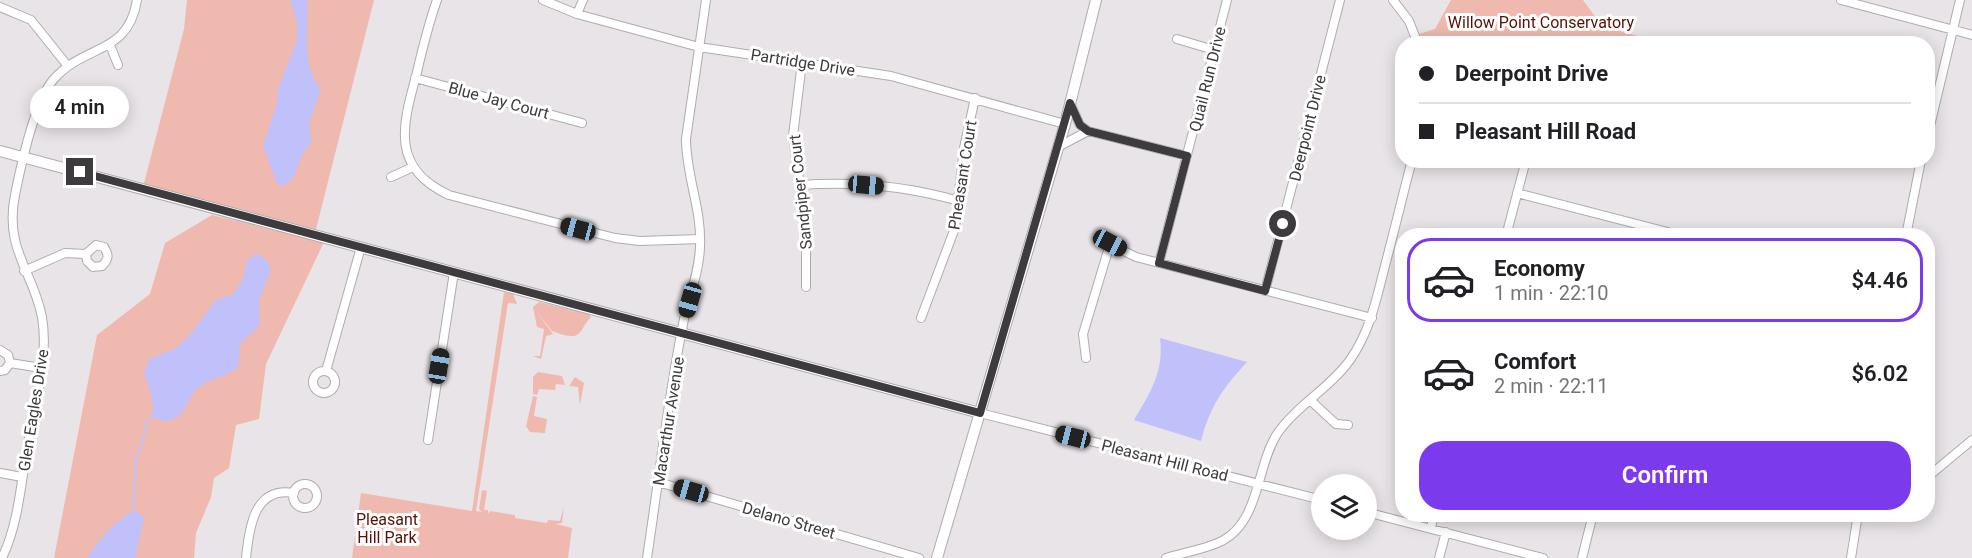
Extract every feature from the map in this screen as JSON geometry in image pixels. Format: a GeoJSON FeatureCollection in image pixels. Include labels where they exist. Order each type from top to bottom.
{"type":"FeatureCollection","features":[{"type":"Feature","properties":{"kind":"street"},"geometry":{"type":"LineString","coordinates":[[0,7],[31,20],[68,65],[110,45],[125,33],[134,19],[137,0]]}},
{"type":"Feature","properties":{"kind":"street"},"geometry":{"type":"LineString","coordinates":[[436,0],[403,132],[407,156],[413,167],[429,183],[449,195],[600,235],[640,241],[700,239]]}},
{"type":"Feature","properties":{"kind":"street","name":"Partridge Drive"},"geometry":{"type":"LineString","coordinates":[[543,0],[577,14],[699,47],[891,76],[1065,124]]}},
{"type":"Feature","properties":{"kind":"street"},"geometry":{"type":"LineString","coordinates":[[577,14],[583,0]]}},
{"type":"Feature","properties":{"kind":"street","name":"Macarthur Avenue"},"geometry":{"type":"LineString","coordinates":[[647,558],[683,333],[698,268],[699,207],[686,150],[706,0]]}},
{"type":"Feature","properties":{"kind":"street"},"geometry":{"type":"LineString","coordinates":[[937,558],[1065,124],[1096,0]]}},
{"type":"Feature","properties":{"kind":"street","name":"Quail Run Drive"},"geometry":{"type":"LineString","coordinates":[[1159,263],[1227,0]]}},
{"type":"Feature","properties":{"kind":"street","name":"Deerpoint Drive"},"geometry":{"type":"LineString","coordinates":[[1265,291],[1340,0]]}},
{"type":"Feature","properties":{"kind":"street"},"geometry":{"type":"LineString","coordinates":[[1393,0],[1408,21],[1415,36]]}},
{"type":"Feature","properties":{"kind":"street"},"geometry":{"type":"LineString","coordinates":[[1841,0],[1972,34]]}},
{"type":"Feature","properties":{"kind":"street"},"geometry":{"type":"LineString","coordinates":[[1935,105],[1960,0]]}},
{"type":"Feature","properties":{"kind":"street"},"geometry":{"type":"LineString","coordinates":[[1177,39],[1214,50]]}},
{"type":"Feature","properties":{"kind":"street"},"geometry":{"type":"LineString","coordinates":[[110,45],[118,65]]}},
{"type":"Feature","properties":{"kind":"street","name":"Sandpiper Court"},"geometry":{"type":"LineString","coordinates":[[802,62],[793,136],[806,230],[806,287]]}},
{"type":"Feature","properties":{"kind":"street","name":"Glen Eagles Drive"},"geometry":{"type":"LineString","coordinates":[[2,558],[12,533],[41,368],[44,335],[41,315],[15,245],[12,213],[40,102],[49,86],[68,65]]}},
{"type":"Feature","properties":{"kind":"street","name":"Blue Jay Court"},"geometry":{"type":"LineString","coordinates":[[415,78],[582,123]]}},
{"type":"Feature","properties":{"kind":"street","name":"Pheasant Court"},"geometry":{"type":"LineString","coordinates":[[921,318],[949,248],[959,201],[964,148],[975,98]]}},
{"type":"Feature","properties":{"kind":"street"},"geometry":{"type":"LineString","coordinates":[[1070,103],[1080,125],[1088,131],[1187,156]]}},
{"type":"Feature","properties":{"kind":"street"},"geometry":{"type":"LineString","coordinates":[[1058,147],[1088,131]]}},
{"type":"Feature","properties":{"kind":"street","name":"Pleasant Hill Road"},"geometry":{"type":"LineString","coordinates":[[0,151],[980,413],[1311,497]]}},
{"type":"Feature","properties":{"kind":"street"},"geometry":{"type":"LineString","coordinates":[[391,177],[413,167]]}},
{"type":"Feature","properties":{"kind":"street"},"geometry":{"type":"LineString","coordinates":[[1166,558],[1208,547],[1233,533],[1249,508],[1264,460],[1275,438],[1290,418],[1346,365],[1372,318],[1410,168]]}},
{"type":"Feature","properties":{"kind":"street"},"geometry":{"type":"LineString","coordinates":[[1508,228],[1524,168]]}},
{"type":"Feature","properties":{"kind":"street"},"geometry":{"type":"LineString","coordinates":[[1908,228],[1919,168]]}},
{"type":"Feature","properties":{"kind":"street"},"geometry":{"type":"LineString","coordinates":[[800,185],[845,184],[908,189],[959,201]]}},
{"type":"Feature","properties":{"kind":"street"},"geometry":{"type":"LineString","coordinates":[[1517,193],[1652,228]]}},
{"type":"Feature","properties":{"kind":"street"},"geometry":{"type":"LineString","coordinates":[[1086,358],[1083,334],[1110,243],[1136,257],[1372,318]]}},
{"type":"Feature","properties":{"kind":"street"},"geometry":{"type":"LineString","coordinates":[[326,371],[361,248]]}},
{"type":"Feature","properties":{"kind":"street"},"geometry":{"type":"LineString","coordinates":[[24,271],[65,253],[86,254]]}},
{"type":"Feature","properties":{"kind":"street"},"geometry":{"type":"LineString","coordinates":[[428,440],[454,272]]}},
{"type":"Feature","properties":{"kind":"street"},"geometry":{"type":"LineString","coordinates":[[0,350],[8,355],[10,363],[5,370],[0,372]]}},
{"type":"Feature","properties":{"kind":"street"},"geometry":{"type":"LineString","coordinates":[[10,363],[41,368]]}},
{"type":"Feature","properties":{"kind":"street"},"geometry":{"type":"LineString","coordinates":[[1310,400],[1336,424],[1348,425]]}},
{"type":"Feature","properties":{"kind":"street"},"geometry":{"type":"LineString","coordinates":[[1935,471],[1972,440]]}},
{"type":"Feature","properties":{"kind":"street"},"geometry":{"type":"LineString","coordinates":[[0,473],[22,477]]}},
{"type":"Feature","properties":{"kind":"street","name":"Delano Street"},"geometry":{"type":"LineString","coordinates":[[658,482],[919,558]]}},
{"type":"Feature","properties":{"kind":"street"},"geometry":{"type":"LineString","coordinates":[[246,558],[249,527],[257,509],[267,497],[280,492],[294,493]]}},
{"type":"Feature","properties":{"kind":"street"},"geometry":{"type":"LineString","coordinates":[[1377,515],[1395,519]]}},
{"type":"Feature","properties":{"kind":"street"},"geometry":{"type":"LineString","coordinates":[[1407,522],[1544,558]]}},
{"type":"Feature","properties":{"kind":"street"},"geometry":{"type":"LineString","coordinates":[[1431,528],[1432,522]]}},
{"type":"Feature","properties":{"kind":"street"},"geometry":{"type":"LineString","coordinates":[[1582,558],[1591,522]]}},
{"type":"Feature","properties":{"kind":"street"},"geometry":{"type":"LineString","coordinates":[[1851,558],[1857,522]]}},
{"type":"Feature","properties":{"kind":"street"},"geometry":{"type":"LineString","coordinates":[[1439,558],[1446,532]]}},
{"type":"Feature","properties":{"kind":"green space"},"geometry":{"type":"Polygon","coordinates":[[[187,0],[374,0],[315,233],[143,187],[184,29],[187,0]]]}},
{"type":"Feature","properties":{"kind":"green space","name":"Willow Point Conservatory"},"geometry":{"type":"Polygon","coordinates":[[[1451,0],[1583,0],[1602,26],[1638,36],[1419,36],[1419,34],[1435,29],[1451,0]]]}},
{"type":"Feature","properties":{"kind":"green space"},"geometry":{"type":"Polygon","coordinates":[[[212,215],[324,242],[266,364],[259,419],[236,425],[229,468],[214,478],[211,497],[196,533],[194,558],[54,558],[97,335],[150,294],[165,243],[212,215]]]}},
{"type":"Feature","properties":{"kind":"green space","name":"Pleasant Hill Park"},"geometry":{"type":"Polygon","coordinates":[[[504,292],[513,294],[517,304],[508,303],[476,511],[482,512],[479,509],[482,490],[487,491],[484,510],[488,510],[488,514],[490,511],[547,523],[548,520],[560,521],[564,506],[562,523],[556,524],[572,528],[568,558],[352,558],[361,493],[472,511],[504,292]]]}},
{"type":"Feature","properties":{"kind":"green space"},"geometry":{"type":"Polygon","coordinates":[[[539,302],[589,314],[591,317],[578,334],[570,336],[552,331],[535,310],[553,334],[546,336],[541,359],[533,356],[540,356],[544,329],[537,327],[533,307],[539,302]]]}},
{"type":"Feature","properties":{"kind":"green space"},"geometry":{"type":"Polygon","coordinates":[[[538,372],[562,376],[565,385],[556,384],[555,390],[539,389],[537,395],[533,394],[533,377],[538,372]]]}},
{"type":"Feature","properties":{"kind":"green space"},"geometry":{"type":"Polygon","coordinates":[[[575,377],[584,383],[580,405],[578,387],[569,386],[575,377]]]}},
{"type":"Feature","properties":{"kind":"green space"},"geometry":{"type":"Polygon","coordinates":[[[533,396],[537,397],[534,416],[547,419],[545,433],[530,432],[526,426],[533,396]]]}},
{"type":"Feature","properties":{"kind":"water"},"geometry":{"type":"Polygon","coordinates":[[[290,0],[307,0],[308,58],[314,79],[321,90],[309,122],[311,143],[304,151],[293,178],[284,186],[277,184],[263,146],[277,103],[278,88],[297,41],[297,23],[290,0]]]}},
{"type":"Feature","properties":{"kind":"water"},"geometry":{"type":"Polygon","coordinates":[[[256,254],[266,259],[271,270],[259,300],[260,325],[240,344],[238,368],[199,387],[183,411],[172,420],[154,418],[151,393],[144,372],[149,359],[174,349],[189,336],[215,301],[234,293],[243,279],[247,260],[256,254]]]}},
{"type":"Feature","properties":{"kind":"water"},"geometry":{"type":"Polygon","coordinates":[[[1160,338],[1247,362],[1218,398],[1201,441],[1134,420],[1155,381],[1160,361],[1160,338]]]}},
{"type":"Feature","properties":{"kind":"water"},"geometry":{"type":"Polygon","coordinates":[[[136,511],[144,518],[135,558],[87,558],[116,523],[136,511]]]}},
{"type":"Feature","properties":{"kind":"waterway"},"geometry":{"type":"LineString","coordinates":[[133,513],[136,455],[147,423],[153,413]]}},
{"type":"Feature","properties":{"kind":"route"},"geometry":{"type":"LineString","coordinates":[[80,172],[980,413],[1070,103],[1080,125],[1088,131],[1187,156],[1159,263],[1265,291],[1283,224]]}}]}
